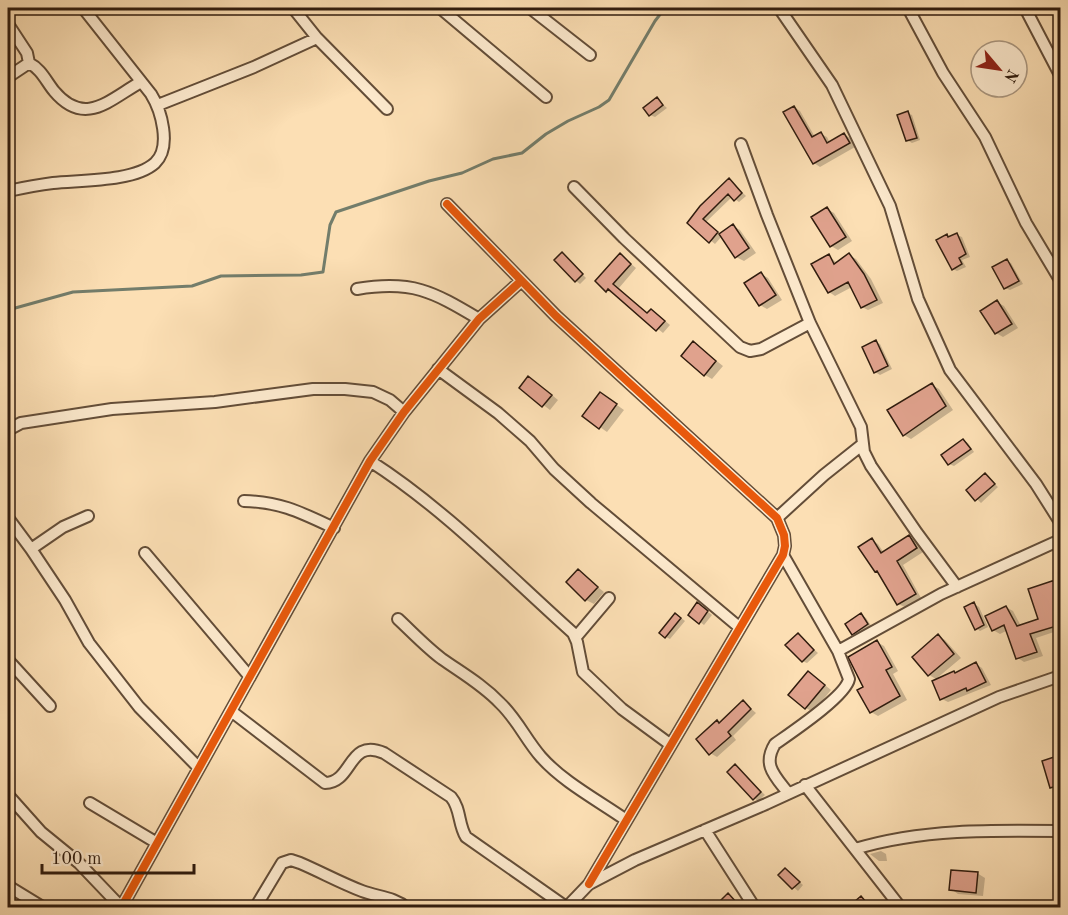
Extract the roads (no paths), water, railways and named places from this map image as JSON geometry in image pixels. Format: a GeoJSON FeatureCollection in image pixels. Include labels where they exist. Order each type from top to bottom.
{"type":"FeatureCollection","features":[{"type":"Feature","properties":{"kind":"street"},"geometry":{"type":"LineString","coordinates":[[8,191],[53,183],[118,178],[155,163],[160,156],[163,134],[162,116],[158,105],[83,8]]}},
{"type":"Feature","properties":{"kind":"street"},"geometry":{"type":"LineString","coordinates":[[293,8],[317,38],[387,109]]}},
{"type":"Feature","properties":{"kind":"street"},"geometry":{"type":"LineString","coordinates":[[440,8],[546,97]]}},
{"type":"Feature","properties":{"kind":"street"},"geometry":{"type":"LineString","coordinates":[[530,8],[590,55]]}},
{"type":"Feature","properties":{"kind":"street"},"geometry":{"type":"LineString","coordinates":[[779,8],[832,85],[890,206],[918,299],[950,370],[1036,484],[1060,522]]}},
{"type":"Feature","properties":{"kind":"street"},"geometry":{"type":"LineString","coordinates":[[908,8],[943,73],[985,137],[1026,223],[1060,280]]}},
{"type":"Feature","properties":{"kind":"street"},"geometry":{"type":"LineString","coordinates":[[1025,8],[1060,75]]}},
{"type":"Feature","properties":{"kind":"street"},"geometry":{"type":"LineString","coordinates":[[8,24],[27,53],[29,63],[36,67],[55,93],[67,104],[77,109],[87,110],[102,106],[141,82]]}},
{"type":"Feature","properties":{"kind":"street"},"geometry":{"type":"LineString","coordinates":[[158,105],[254,67],[317,38]]}},
{"type":"Feature","properties":{"kind":"street"},"geometry":{"type":"LineString","coordinates":[[8,76],[29,63]]}},
{"type":"Feature","properties":{"kind":"street"},"geometry":{"type":"LineString","coordinates":[[741,144],[810,323],[858,418],[863,435],[862,444],[871,466],[957,587]]}},
{"type":"Feature","properties":{"kind":"street"},"geometry":{"type":"LineString","coordinates":[[574,187],[624,238],[740,347],[750,351],[761,349],[810,323]]}},
{"type":"Feature","properties":{"kind":"street"},"geometry":{"type":"LineString","coordinates":[[231,711],[325,783],[333,783],[355,757],[365,750],[374,749],[384,753],[452,797],[458,810],[460,828],[466,837],[566,907],[589,884],[783,555],[784,536],[777,518],[556,316],[447,204]]}},
{"type":"Feature","properties":{"kind":"street"},"geometry":{"type":"LineString","coordinates":[[8,795],[41,832],[79,863],[121,907],[370,461],[404,412],[479,319],[521,281]]}},
{"type":"Feature","properties":{"kind":"street"},"geometry":{"type":"LineString","coordinates":[[357,289],[380,285],[411,286],[434,294],[479,319]]}},
{"type":"Feature","properties":{"kind":"street"},"geometry":{"type":"LineString","coordinates":[[438,369],[498,413],[530,441],[554,469],[591,503],[739,627]]}},
{"type":"Feature","properties":{"kind":"street"},"geometry":{"type":"LineString","coordinates":[[8,430],[21,423],[112,409],[215,402],[314,389],[373,392],[390,400],[404,412]]}},
{"type":"Feature","properties":{"kind":"street"},"geometry":{"type":"LineString","coordinates":[[777,518],[862,444]]}},
{"type":"Feature","properties":{"kind":"street"},"geometry":{"type":"LineString","coordinates":[[370,461],[399,480],[455,525],[576,637],[583,672],[622,709],[671,745]]}},
{"type":"Feature","properties":{"kind":"street"},"geometry":{"type":"LineString","coordinates":[[244,501],[269,502],[296,510],[333,528]]}},
{"type":"Feature","properties":{"kind":"street"},"geometry":{"type":"LineString","coordinates":[[31,549],[63,527],[88,516]]}},
{"type":"Feature","properties":{"kind":"street"},"geometry":{"type":"LineString","coordinates":[[8,518],[65,600],[89,643],[139,707],[198,767]]}},
{"type":"Feature","properties":{"kind":"street"},"geometry":{"type":"LineString","coordinates":[[838,651],[957,587],[1060,540]]}},
{"type":"Feature","properties":{"kind":"street"},"geometry":{"type":"LineString","coordinates":[[145,553],[250,677]]}},
{"type":"Feature","properties":{"kind":"street"},"geometry":{"type":"LineString","coordinates":[[783,555],[838,651],[849,679],[845,689],[776,744],[771,751],[768,759],[774,775],[788,793]]}},
{"type":"Feature","properties":{"kind":"street"},"geometry":{"type":"LineString","coordinates":[[576,637],[609,598]]}},
{"type":"Feature","properties":{"kind":"street"},"geometry":{"type":"LineString","coordinates":[[398,619],[441,658],[473,679],[500,702],[552,769],[626,820]]}},
{"type":"Feature","properties":{"kind":"street"},"geometry":{"type":"LineString","coordinates":[[8,660],[50,706]]}},
{"type":"Feature","properties":{"kind":"street"},"geometry":{"type":"LineString","coordinates":[[589,884],[635,860],[999,697],[1060,676]]}},
{"type":"Feature","properties":{"kind":"street"},"geometry":{"type":"LineString","coordinates":[[805,785],[901,908]]}},
{"type":"Feature","properties":{"kind":"street"},"geometry":{"type":"LineString","coordinates":[[90,803],[157,843]]}},
{"type":"Feature","properties":{"kind":"street"},"geometry":{"type":"LineString","coordinates":[[705,830],[755,908]]}},
{"type":"Feature","properties":{"kind":"street"},"geometry":{"type":"LineString","coordinates":[[855,849],[884,840],[925,834],[1060,831]]}},
{"type":"Feature","properties":{"kind":"street"},"geometry":{"type":"LineString","coordinates":[[255,908],[282,863],[291,860],[374,896],[388,898],[407,908]]}},
{"type":"Feature","properties":{"kind":"street"},"geometry":{"type":"LineString","coordinates":[[8,886],[44,908]]}},
{"type":"Feature","properties":{"kind":"waterway"},"geometry":{"type":"LineString","coordinates":[[8,310],[73,292],[192,286],[221,276],[301,275],[323,272],[330,225],[336,212],[429,181],[462,173],[493,159],[522,153],[546,134],[599,107],[609,100],[665,8]]}}]}
